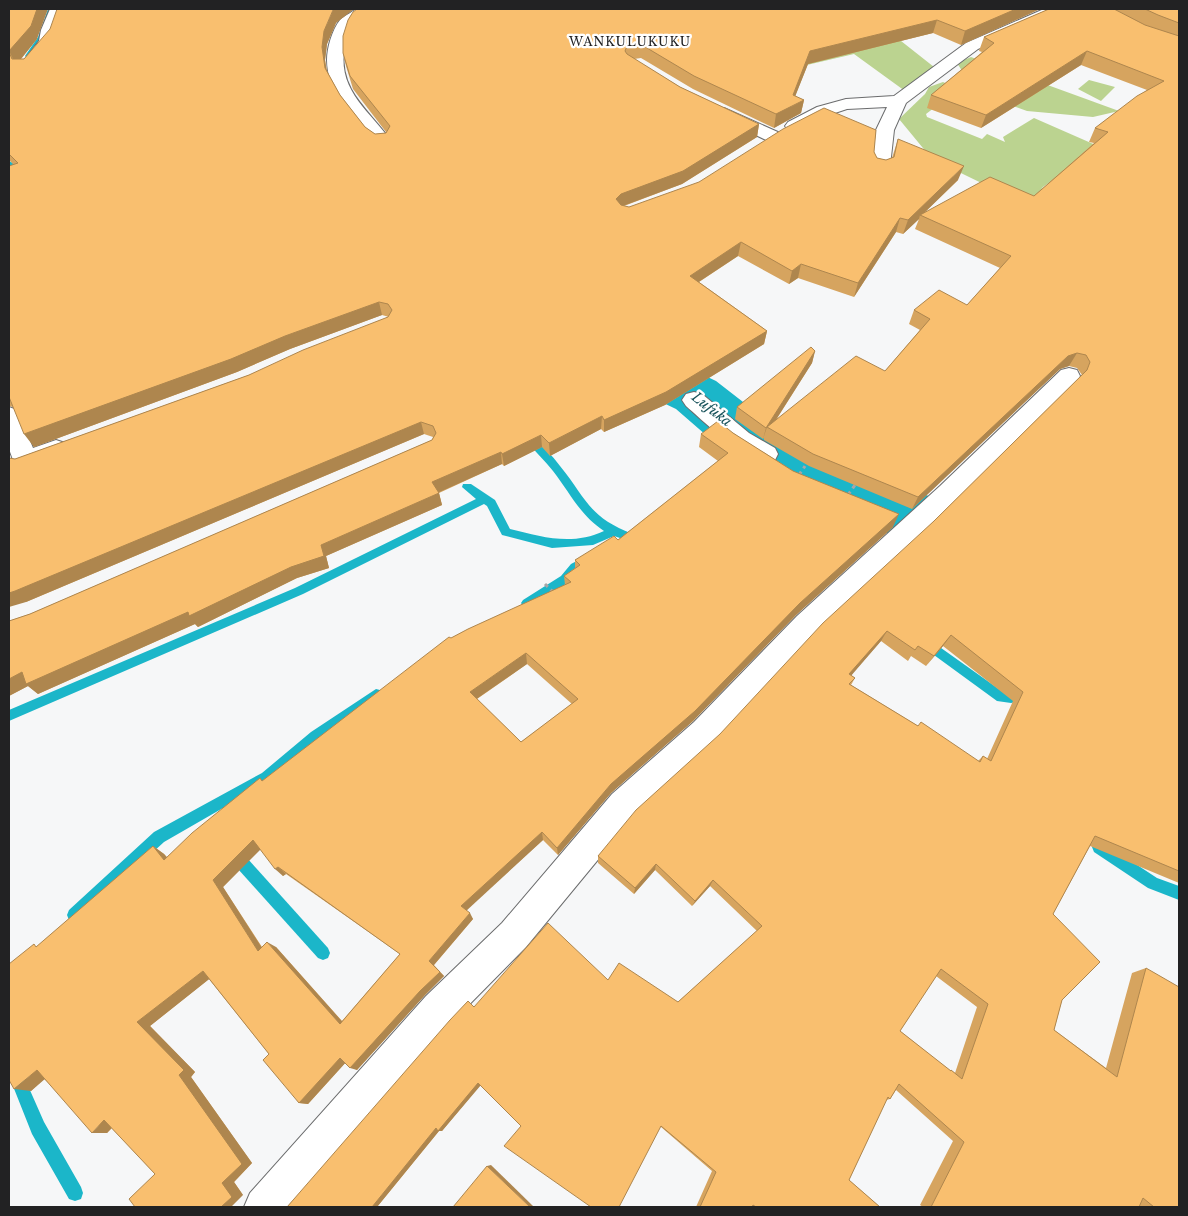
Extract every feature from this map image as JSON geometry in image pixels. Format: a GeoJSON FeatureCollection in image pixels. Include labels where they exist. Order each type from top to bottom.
{"type":"FeatureCollection","features":[{"type":"Feature","properties":{"kind":"street"},"geometry":{"type":"LineString","coordinates":[[25,66],[47,41],[49,30],[58,9]]}},
{"type":"Feature","properties":{"kind":"street"},"geometry":{"type":"LineString","coordinates":[[364,9],[344,27],[336,51],[338,84],[345,98],[382,141]]}},
{"type":"Feature","properties":{"kind":"street"},"geometry":{"type":"LineString","coordinates":[[713,108],[767,142],[823,111],[854,104],[898,101],[972,46],[1056,9]]}},
{"type":"Feature","properties":{"kind":"street"},"geometry":{"type":"LineString","coordinates":[[881,166],[885,130],[893,116],[898,101]]}},
{"type":"Feature","properties":{"kind":"street"},"geometry":{"type":"LineString","coordinates":[[264,1207],[439,1009],[514,935],[622,805],[705,732],[806,624],[916,524],[1069,376]]}},
{"type":"Feature","properties":{"kind":"street"},"geometry":{"type":"LineString","coordinates":[[694,400],[740,439],[802,470]]}},
{"type":"Feature","properties":{"kind":"street"},"geometry":{"type":"LineString","coordinates":[[9,416],[17,464],[80,440]]}},
{"type":"Feature","properties":{"kind":"street"},"geometry":{"type":"LineString","coordinates":[[852,490],[916,524]]}},
{"type":"Feature","properties":{"kind":"path"},"geometry":{"type":"LineString","coordinates":[[544,584],[556,595]]}},
{"type":"Feature","properties":{"kind":"green space"},"geometry":{"type":"Polygon","coordinates":[[[877,22],[934,67],[905,91],[854,54],[743,80],[877,22]]]}},
{"type":"Feature","properties":{"kind":"green space"},"geometry":{"type":"Polygon","coordinates":[[[971,57],[1119,111],[1093,117],[1027,111],[976,93],[957,63],[971,57]]]}},
{"type":"Feature","properties":{"kind":"green space"},"geometry":{"type":"Polygon","coordinates":[[[1089,80],[1115,87],[1101,101],[1078,89],[1089,80]]]}},
{"type":"Feature","properties":{"kind":"green space"},"geometry":{"type":"Polygon","coordinates":[[[943,82],[959,89],[926,114],[927,117],[982,139],[987,134],[1005,142],[1003,137],[1034,118],[1107,150],[1064,172],[1043,187],[1029,206],[932,159],[899,119],[925,94],[929,87],[943,82]]]}},
{"type":"Feature","properties":{"kind":"building"},"geometry":{"type":"Polygon","coordinates":[[[9,9],[37,9],[31,26],[9,51],[9,9]]]}},
{"type":"Feature","properties":{"kind":"building"},"geometry":{"type":"Polygon","coordinates":[[[57,9],[334,9],[324,31],[322,47],[325,68],[340,95],[365,127],[375,134],[386,133],[390,126],[350,76],[343,53],[343,36],[348,20],[357,9],[1016,9],[965,31],[937,20],[810,51],[793,95],[804,100],[776,114],[694,76],[642,45],[627,46],[625,51],[627,54],[680,87],[759,124],[683,171],[621,194],[616,199],[621,205],[629,207],[699,182],[783,129],[824,108],[876,130],[874,152],[877,158],[886,160],[894,157],[898,139],[964,166],[908,220],[900,218],[858,283],[801,264],[792,271],[741,242],[690,276],[767,331],[666,392],[604,420],[602,416],[549,443],[541,435],[502,454],[501,452],[432,482],[439,493],[321,545],[324,556],[291,567],[189,616],[188,612],[26,684],[22,672],[9,679],[9,621],[30,614],[432,440],[436,433],[433,426],[421,422],[9,593],[9,458],[15,459],[249,375],[303,350],[388,317],[392,310],[388,304],[379,302],[285,336],[231,359],[24,434],[9,397],[9,166],[18,163],[9,154],[9,52],[12,59],[24,59],[50,29],[57,9]]]}},
{"type":"Feature","properties":{"kind":"building"},"geometry":{"type":"Polygon","coordinates":[[[1049,9],[1114,9],[1145,25],[1179,36],[1179,871],[1095,836],[1053,914],[1100,962],[1062,1000],[1054,1030],[1117,1077],[1146,968],[1179,987],[1179,1207],[1154,1207],[1143,1198],[1139,1207],[931,1207],[964,1142],[899,1084],[890,1099],[888,1097],[849,1180],[880,1207],[756,1207],[753,1205],[752,1207],[700,1207],[716,1172],[661,1126],[619,1207],[591,1207],[504,1146],[521,1126],[478,1083],[438,1131],[436,1128],[372,1207],[287,1207],[450,1020],[468,1001],[474,1007],[548,923],[608,980],[619,963],[678,1002],[762,926],[713,880],[695,901],[656,864],[635,888],[598,856],[636,810],[720,734],[823,623],[934,521],[1087,370],[1090,362],[1086,355],[1077,353],[1068,356],[918,497],[813,454],[767,427],[856,356],[885,371],[930,319],[914,310],[939,290],[967,305],[1011,256],[920,215],[990,177],[1034,196],[1108,132],[1095,128],[1137,96],[1164,81],[1087,51],[986,115],[931,95],[994,43],[984,37],[1049,9]],[[887,631],[849,674],[855,678],[849,684],[918,726],[921,722],[980,762],[983,756],[991,761],[1023,692],[951,635],[934,656],[918,646],[915,650],[887,631]],[[941,969],[900,1031],[962,1079],[988,1004],[941,969]]]}},
{"type":"Feature","properties":{"kind":"building"},"geometry":{"type":"Polygon","coordinates":[[[1145,9],[1179,9],[1179,23],[1158,15],[1145,9]]]}},
{"type":"Feature","properties":{"kind":"building"},"geometry":{"type":"Polygon","coordinates":[[[811,347],[815,351],[766,428],[737,407],[811,347]]]}},
{"type":"Feature","properties":{"kind":"building"},"geometry":{"type":"Polygon","coordinates":[[[718,421],[733,433],[793,471],[899,514],[800,603],[695,711],[611,784],[557,848],[542,832],[461,906],[470,913],[429,961],[440,972],[420,991],[350,1068],[340,1058],[299,1103],[263,1060],[269,1054],[203,971],[137,1022],[184,1070],[179,1075],[242,1164],[222,1183],[232,1197],[221,1207],[135,1207],[129,1199],[155,1174],[104,1120],[92,1133],[37,1070],[14,1089],[9,1080],[9,964],[34,944],[36,947],[153,846],[164,860],[192,833],[260,778],[262,781],[449,637],[451,638],[571,582],[564,576],[580,565],[575,560],[614,536],[618,540],[728,453],[701,434],[718,421]],[[526,653],[470,692],[521,742],[578,699],[526,653]],[[253,840],[213,880],[258,951],[267,942],[340,1024],[400,954],[278,867],[275,869],[253,840]]]}},
{"type":"Feature","properties":{"kind":"building"},"geometry":{"type":"Polygon","coordinates":[[[487,1166],[530,1207],[453,1207],[487,1166]]]}},
{"type":"Feature","properties":{"kind":"waterway"},"geometry":{"type":"LineString","coordinates":[[28,56],[41,37],[51,9]]}},
{"type":"Feature","properties":{"kind":"waterway"},"geometry":{"type":"LineString","coordinates":[[9,163],[18,169]]}},
{"type":"Feature","properties":{"kind":"waterway","name":"Lufuka"},"geometry":{"type":"LineString","coordinates":[[615,336],[652,374],[696,395],[758,446],[790,464],[909,515]]}},
{"type":"Feature","properties":{"kind":"waterway"},"geometry":{"type":"LineString","coordinates":[[530,439],[557,469],[576,498],[593,518],[613,531]]}},
{"type":"Feature","properties":{"kind":"waterway"},"geometry":{"type":"LineString","coordinates":[[467,487],[485,499]]}},
{"type":"Feature","properties":{"kind":"waterway"},"geometry":{"type":"LineString","coordinates":[[9,716],[299,591],[485,499]]}},
{"type":"Feature","properties":{"kind":"waterway"},"geometry":{"type":"LineString","coordinates":[[485,499],[491,503],[506,532],[552,544],[593,541],[613,531]]}},
{"type":"Feature","properties":{"kind":"waterway"},"geometry":{"type":"LineString","coordinates":[[613,531],[629,537]]}},
{"type":"Feature","properties":{"kind":"waterway"},"geometry":{"type":"LineString","coordinates":[[527,603],[565,579],[575,567],[588,559]]}},
{"type":"Feature","properties":{"kind":"waterway"},"geometry":{"type":"LineString","coordinates":[[927,643],[1001,697],[1011,698],[1017,696],[1022,699]]}},
{"type":"Feature","properties":{"kind":"waterway"},"geometry":{"type":"LineString","coordinates":[[74,915],[159,837],[266,777],[315,736],[376,694]]}},
{"type":"Feature","properties":{"kind":"waterway"},"geometry":{"type":"LineString","coordinates":[[1099,847],[1153,883],[1179,893]]}},
{"type":"Feature","properties":{"kind":"waterway"},"geometry":{"type":"LineString","coordinates":[[234,854],[323,953]]}},
{"type":"Feature","properties":{"kind":"waterway"},"geometry":{"type":"LineString","coordinates":[[9,1059],[38,1128],[75,1193]]}},
{"type":"Feature","properties":{"kind":"district","name":"WANKULUKUKU"},"geometry":{"type":"Point","coordinates":[630,41]}}]}
